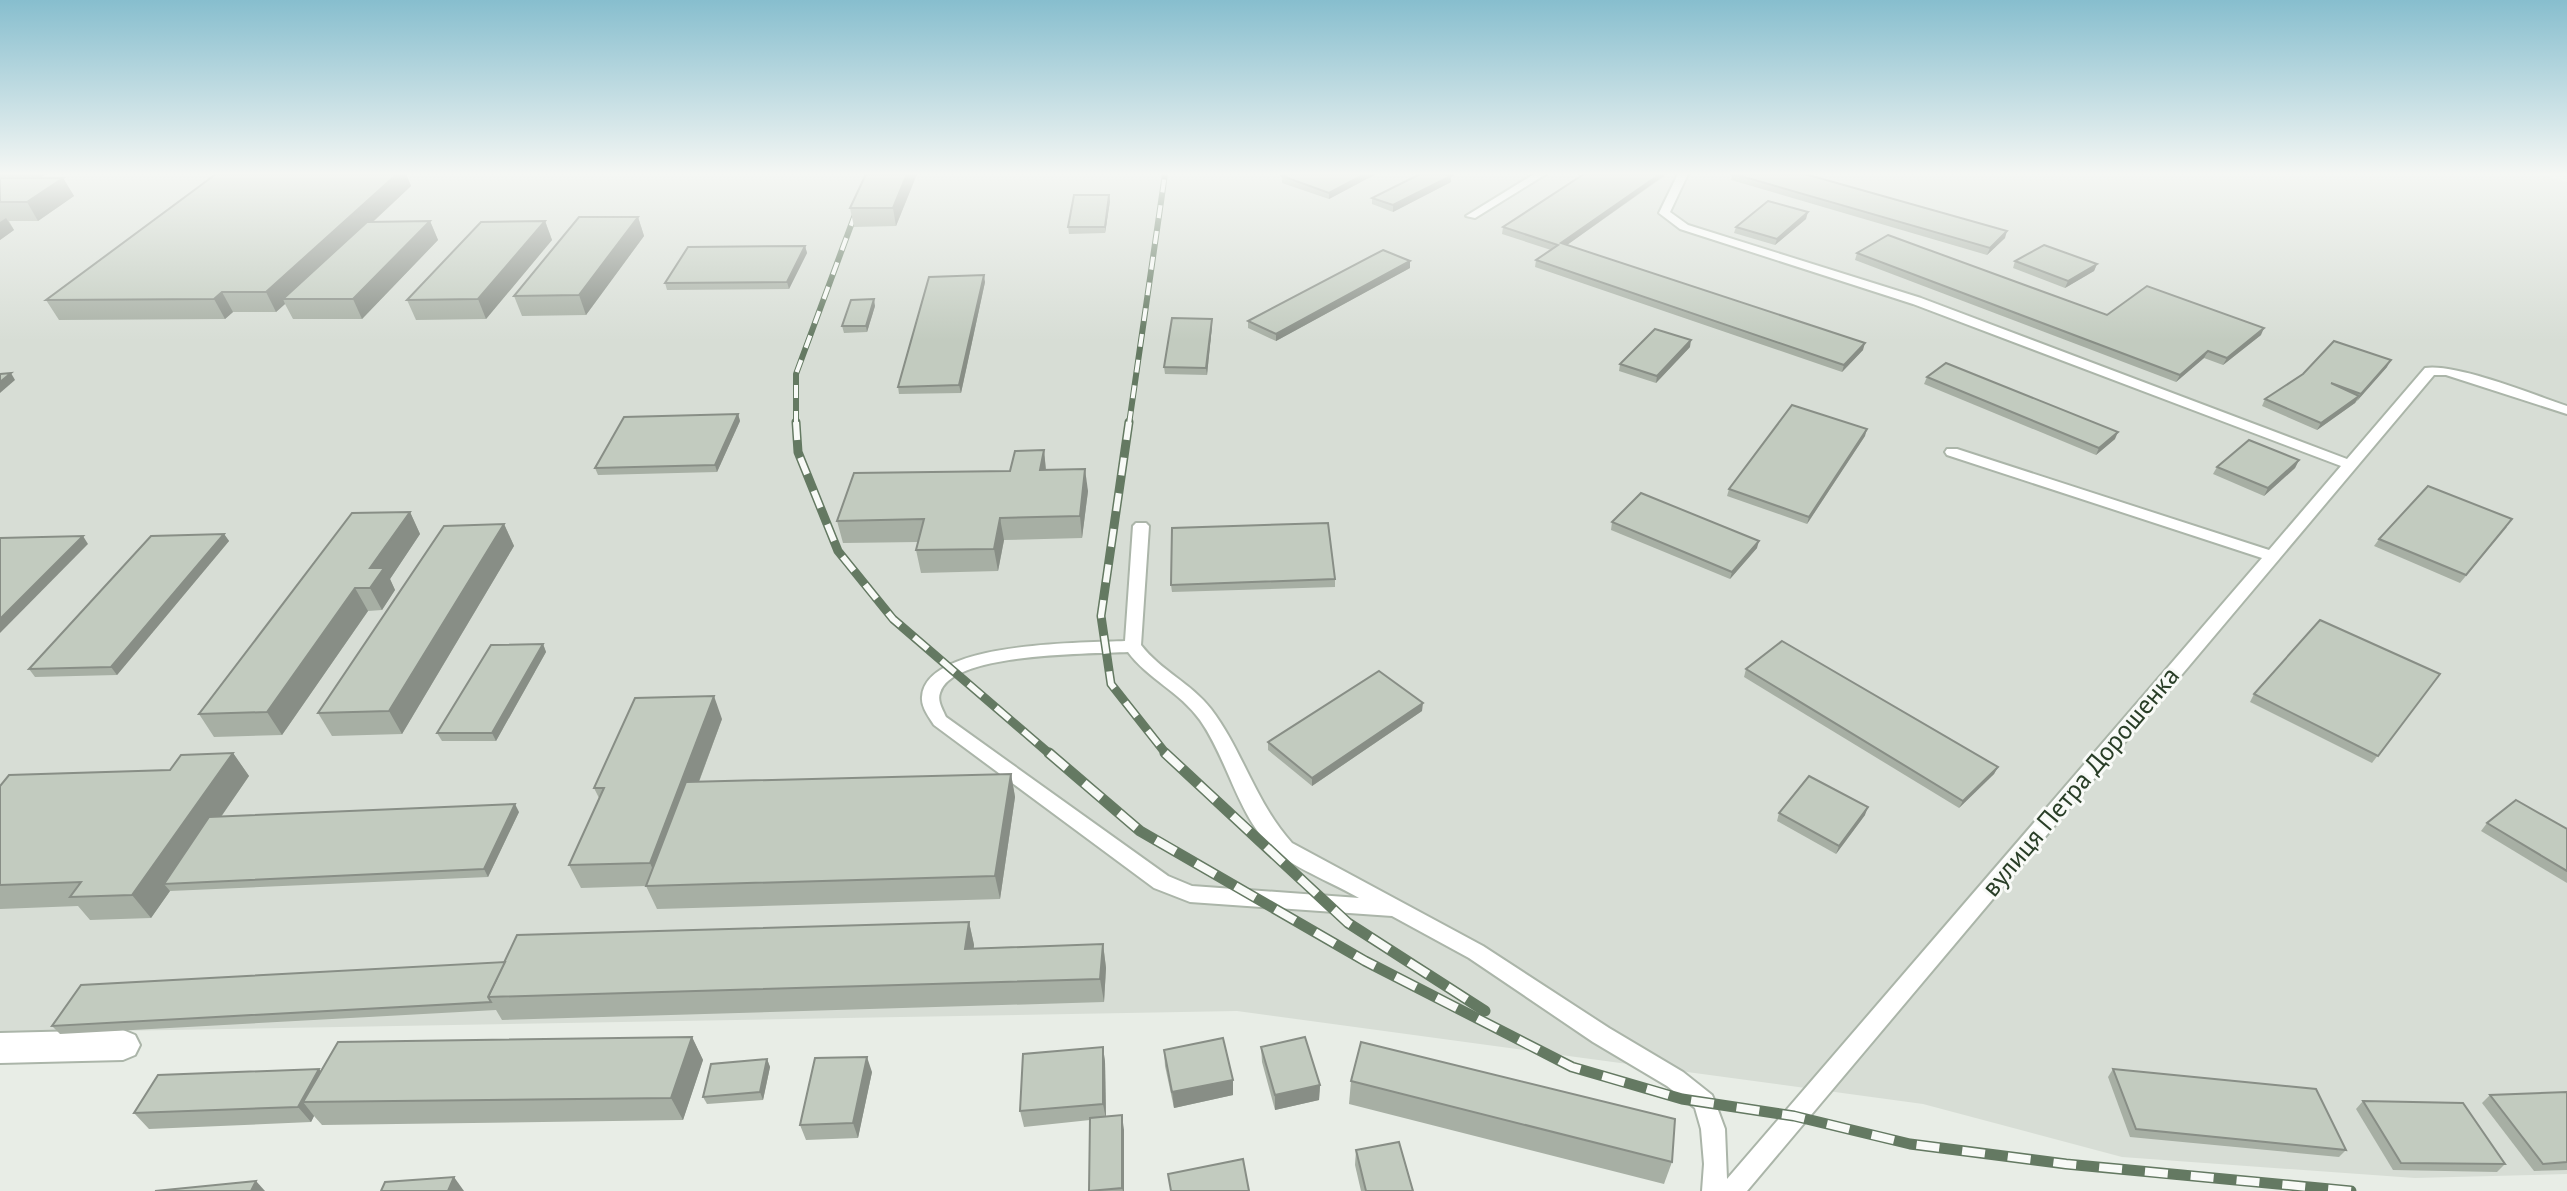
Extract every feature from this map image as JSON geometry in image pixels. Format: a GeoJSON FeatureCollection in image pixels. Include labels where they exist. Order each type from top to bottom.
{"type":"FeatureCollection","features":[{"type":"Feature","properties":{"kind":"street"},"geometry":{"type":"LineString","coordinates":[[0,1048],[123,1045]]}},
{"type":"Feature","properties":{"kind":"lane"},"geometry":{"type":"LineString","coordinates":[[1692,230],[1917,301],[2350,465]]}},
{"type":"Feature","properties":{"kind":"lane","name":"вулиця Петра Дорошенка"},"geometry":{"type":"LineString","coordinates":[[1732,1191],[2430,371],[2447,371],[2567,410]]}},
{"type":"Feature","properties":{"kind":"lane"},"geometry":{"type":"LineString","coordinates":[[1952,452],[2272,556]]}},
{"type":"Feature","properties":{"kind":"lane"},"geometry":{"type":"LineString","coordinates":[[1141,526],[1133,646],[1139,657],[1192,697],[1215,727],[1230,752],[1252,806],[1268,831],[1285,848],[1476,952],[1601,1035],[1675,1079],[1704,1102],[1713,1129],[1716,1164],[1714,1191]]}},
{"type":"Feature","properties":{"kind":"lane"},"geometry":{"type":"LineString","coordinates":[[1133,646],[991,657],[960,664],[948,670],[933,686],[931,704],[940,721],[1161,882],[1190,894],[1222,898],[1399,908]]}},
{"type":"Feature","properties":{"kind":"shaded area"},"geometry":{"type":"Polygon","coordinates":[[[0,230],[2567,230],[2567,1174],[2415,1178],[2122,1157],[1923,1104],[1237,1011],[0,1033],[0,230]]]}},
{"type":"Feature","properties":{"kind":"building"},"geometry":{"type":"Polygon","coordinates":[[[141,230],[335,230],[266,292],[222,292],[214,299],[46,300],[141,230]]]}},
{"type":"Feature","properties":{"kind":"building"},"geometry":{"type":"Polygon","coordinates":[[[359,230],[422,230],[353,299],[283,299],[359,230]]]}},
{"type":"Feature","properties":{"kind":"building"},"geometry":{"type":"Polygon","coordinates":[[[474,230],[538,230],[478,299],[407,300],[474,230]]]}},
{"type":"Feature","properties":{"kind":"building"},"geometry":{"type":"Polygon","coordinates":[[[569,230],[628,230],[579,295],[514,296],[569,230]]]}},
{"type":"Feature","properties":{"kind":"building"},"geometry":{"type":"Polygon","coordinates":[[[1511,230],[1580,230],[1561,243],[1865,343],[1844,365],[1536,260],[1558,245],[1511,230]]]}},
{"type":"Feature","properties":{"kind":"building"},"geometry":{"type":"Polygon","coordinates":[[[1745,230],[1788,230],[1777,239],[1745,230]]]}},
{"type":"Feature","properties":{"kind":"building"},"geometry":{"type":"Polygon","coordinates":[[[1926,230],[2007,231],[1990,248],[1926,230]]]}},
{"type":"Feature","properties":{"kind":"building"},"geometry":{"type":"Polygon","coordinates":[[[1888,235],[2107,315],[2147,286],[2264,328],[2227,358],[2208,351],[2180,375],[1857,253],[1888,235]]]}},
{"type":"Feature","properties":{"kind":"building"},"geometry":{"type":"Polygon","coordinates":[[[2044,245],[2097,264],[2068,281],[2015,261],[2044,245]]]}},
{"type":"Feature","properties":{"kind":"building"},"geometry":{"type":"Polygon","coordinates":[[[805,246],[787,282],[665,283],[688,247],[805,246]]]}},
{"type":"Feature","properties":{"kind":"building"},"geometry":{"type":"Polygon","coordinates":[[[1383,250],[1410,261],[1276,334],[1248,321],[1383,250]]]}},
{"type":"Feature","properties":{"kind":"building"},"geometry":{"type":"Polygon","coordinates":[[[984,275],[959,385],[898,387],[929,277],[984,275]]]}},
{"type":"Feature","properties":{"kind":"building"},"geometry":{"type":"Polygon","coordinates":[[[874,299],[866,326],[842,326],[851,300],[874,299]]]}},
{"type":"Feature","properties":{"kind":"building"},"geometry":{"type":"Polygon","coordinates":[[[1172,318],[1212,319],[1206,368],[1164,367],[1172,318]]]}},
{"type":"Feature","properties":{"kind":"building"},"geometry":{"type":"Polygon","coordinates":[[[1655,329],[1691,340],[1657,376],[1620,364],[1655,329]]]}},
{"type":"Feature","properties":{"kind":"building"},"geometry":{"type":"Polygon","coordinates":[[[2334,341],[2391,360],[2361,394],[2331,383],[2359,396],[2321,423],[2265,399],[2303,374],[2334,341]]]}},
{"type":"Feature","properties":{"kind":"building"},"geometry":{"type":"Polygon","coordinates":[[[1946,363],[2118,432],[2099,448],[1927,377],[1946,363]]]}},
{"type":"Feature","properties":{"kind":"building"},"geometry":{"type":"Polygon","coordinates":[[[11,373],[0,382],[0,374],[11,373]]]}},
{"type":"Feature","properties":{"kind":"building"},"geometry":{"type":"Polygon","coordinates":[[[1792,405],[1867,429],[1809,517],[1729,489],[1792,405]]]}},
{"type":"Feature","properties":{"kind":"building"},"geometry":{"type":"Polygon","coordinates":[[[738,414],[715,465],[595,468],[624,417],[738,414]]]}},
{"type":"Feature","properties":{"kind":"building"},"geometry":{"type":"Polygon","coordinates":[[[2249,440],[2299,460],[2268,488],[2217,467],[2249,440]]]}},
{"type":"Feature","properties":{"kind":"building"},"geometry":{"type":"Polygon","coordinates":[[[1044,450],[1040,470],[1085,469],[1080,516],[1000,518],[994,549],[916,550],[924,519],[837,521],[854,473],[1010,471],[1015,451],[1044,450]]]}},
{"type":"Feature","properties":{"kind":"building"},"geometry":{"type":"Polygon","coordinates":[[[2428,486],[2512,519],[2466,575],[2379,539],[2428,486]]]}},
{"type":"Feature","properties":{"kind":"building"},"geometry":{"type":"Polygon","coordinates":[[[1641,493],[1759,541],[1732,572],[1612,522],[1641,493]]]}},
{"type":"Feature","properties":{"kind":"building"},"geometry":{"type":"Polygon","coordinates":[[[410,512],[370,568],[384,568],[370,588],[355,588],[267,712],[199,714],[352,513],[410,512]]]}},
{"type":"Feature","properties":{"kind":"building"},"geometry":{"type":"Polygon","coordinates":[[[1328,523],[1335,579],[1171,585],[1172,528],[1328,523]]]}},
{"type":"Feature","properties":{"kind":"building"},"geometry":{"type":"Polygon","coordinates":[[[504,524],[389,711],[318,713],[444,526],[504,524]]]}},
{"type":"Feature","properties":{"kind":"building"},"geometry":{"type":"Polygon","coordinates":[[[224,534],[111,667],[29,669],[151,536],[224,534]]]}},
{"type":"Feature","properties":{"kind":"building"},"geometry":{"type":"Polygon","coordinates":[[[83,536],[0,619],[0,538],[83,536]]]}},
{"type":"Feature","properties":{"kind":"building"},"geometry":{"type":"Polygon","coordinates":[[[2320,620],[2440,674],[2378,756],[2254,694],[2320,620]]]}},
{"type":"Feature","properties":{"kind":"building"},"geometry":{"type":"Polygon","coordinates":[[[1782,641],[1998,767],[1963,801],[1746,669],[1782,641]]]}},
{"type":"Feature","properties":{"kind":"building"},"geometry":{"type":"Polygon","coordinates":[[[543,644],[492,733],[437,733],[491,645],[543,644]]]}},
{"type":"Feature","properties":{"kind":"building"},"geometry":{"type":"Polygon","coordinates":[[[1379,671],[1423,703],[1312,778],[1268,742],[1379,671]]]}},
{"type":"Feature","properties":{"kind":"building"},"geometry":{"type":"Polygon","coordinates":[[[714,696],[650,863],[569,865],[604,788],[594,788],[635,698],[714,696]]]}},
{"type":"Feature","properties":{"kind":"building"},"geometry":{"type":"Polygon","coordinates":[[[233,753],[132,895],[70,897],[81,882],[0,885],[0,786],[9,775],[170,770],[181,755],[233,753]]]}},
{"type":"Feature","properties":{"kind":"building"},"geometry":{"type":"Polygon","coordinates":[[[1011,774],[995,876],[646,886],[686,782],[1011,774]]]}},
{"type":"Feature","properties":{"kind":"building"},"geometry":{"type":"Polygon","coordinates":[[[1809,776],[1868,807],[1839,846],[1779,813],[1809,776]]]}},
{"type":"Feature","properties":{"kind":"building"},"geometry":{"type":"Polygon","coordinates":[[[2516,800],[2567,829],[2567,871],[2487,823],[2516,800]]]}},
{"type":"Feature","properties":{"kind":"building"},"geometry":{"type":"Polygon","coordinates":[[[515,804],[484,869],[164,884],[209,817],[515,804]]]}},
{"type":"Feature","properties":{"kind":"building"},"geometry":{"type":"Polygon","coordinates":[[[969,922],[965,949],[1103,944],[1100,979],[488,997],[517,935],[969,922]]]}},
{"type":"Feature","properties":{"kind":"building"},"geometry":{"type":"Polygon","coordinates":[[[505,962],[488,997],[491,1002],[52,1026],[81,985],[505,962]]]}},
{"type":"Feature","properties":{"kind":"building"},"geometry":{"type":"Polygon","coordinates":[[[692,1037],[671,1098],[303,1102],[338,1042],[692,1037]]]}},
{"type":"Feature","properties":{"kind":"building"},"geometry":{"type":"Polygon","coordinates":[[[1305,1037],[1320,1085],[1275,1095],[1261,1047],[1305,1037]]]}},
{"type":"Feature","properties":{"kind":"building"},"geometry":{"type":"Polygon","coordinates":[[[1223,1038],[1233,1080],[1172,1092],[1164,1050],[1223,1038]]]}},
{"type":"Feature","properties":{"kind":"building"},"geometry":{"type":"Polygon","coordinates":[[[1361,1042],[1675,1119],[1672,1162],[1351,1081],[1361,1042]]]}},
{"type":"Feature","properties":{"kind":"building"},"geometry":{"type":"Polygon","coordinates":[[[1103,1047],[1103,1104],[1020,1111],[1023,1054],[1103,1047]]]}},
{"type":"Feature","properties":{"kind":"building"},"geometry":{"type":"Polygon","coordinates":[[[867,1057],[853,1123],[800,1125],[815,1058],[867,1057]]]}},
{"type":"Feature","properties":{"kind":"building"},"geometry":{"type":"Polygon","coordinates":[[[767,1059],[760,1092],[703,1097],[711,1064],[767,1059]]]}},
{"type":"Feature","properties":{"kind":"building"},"geometry":{"type":"Polygon","coordinates":[[[319,1069],[298,1107],[134,1113],[158,1075],[319,1069]]]}},
{"type":"Feature","properties":{"kind":"building"},"geometry":{"type":"Polygon","coordinates":[[[2113,1069],[2316,1089],[2346,1150],[2136,1129],[2113,1069]]]}},
{"type":"Feature","properties":{"kind":"building"},"geometry":{"type":"Polygon","coordinates":[[[2567,1092],[2567,1162],[2543,1164],[2490,1095],[2567,1092]]]}},
{"type":"Feature","properties":{"kind":"building"},"geometry":{"type":"Polygon","coordinates":[[[2363,1101],[2463,1103],[2505,1164],[2401,1163],[2363,1101]]]}},
{"type":"Feature","properties":{"kind":"building"},"geometry":{"type":"Polygon","coordinates":[[[1122,1115],[1122,1188],[1089,1191],[1090,1118],[1122,1115]]]}},
{"type":"Feature","properties":{"kind":"building"},"geometry":{"type":"Polygon","coordinates":[[[1399,1142],[1413,1191],[1366,1191],[1356,1150],[1399,1142]]]}},
{"type":"Feature","properties":{"kind":"building"},"geometry":{"type":"Polygon","coordinates":[[[1243,1159],[1249,1191],[1171,1191],[1168,1174],[1243,1159]]]}},
{"type":"Feature","properties":{"kind":"building"},"geometry":{"type":"Polygon","coordinates":[[[454,1177],[448,1191],[381,1191],[385,1182],[454,1177]]]}},
{"type":"Feature","properties":{"kind":"building"},"geometry":{"type":"Polygon","coordinates":[[[256,1181],[251,1191],[155,1191],[256,1181]]]}},
{"type":"Feature","properties":{"kind":"railway"},"geometry":{"type":"LineString","coordinates":[[796,422],[796,374],[849,230]]}},
{"type":"Feature","properties":{"kind":"railway"},"geometry":{"type":"LineString","coordinates":[[1129,424],[1157,230]]}},
{"type":"Feature","properties":{"kind":"railway"},"geometry":{"type":"LineString","coordinates":[[796,422],[798,452],[838,551],[893,619],[1051,755]]}},
{"type":"Feature","properties":{"kind":"railway"},"geometry":{"type":"LineString","coordinates":[[1129,422],[1101,616],[1111,684],[1167,754]]}},
{"type":"Feature","properties":{"kind":"railway"},"geometry":{"type":"LineString","coordinates":[[1049,753],[1140,831],[1365,961],[1572,1067],[1682,1099],[1794,1116],[1910,1144],[2066,1164],[2351,1191]]}},
{"type":"Feature","properties":{"kind":"railway"},"geometry":{"type":"LineString","coordinates":[[1167,754],[1348,923],[1485,1011]]}}]}
